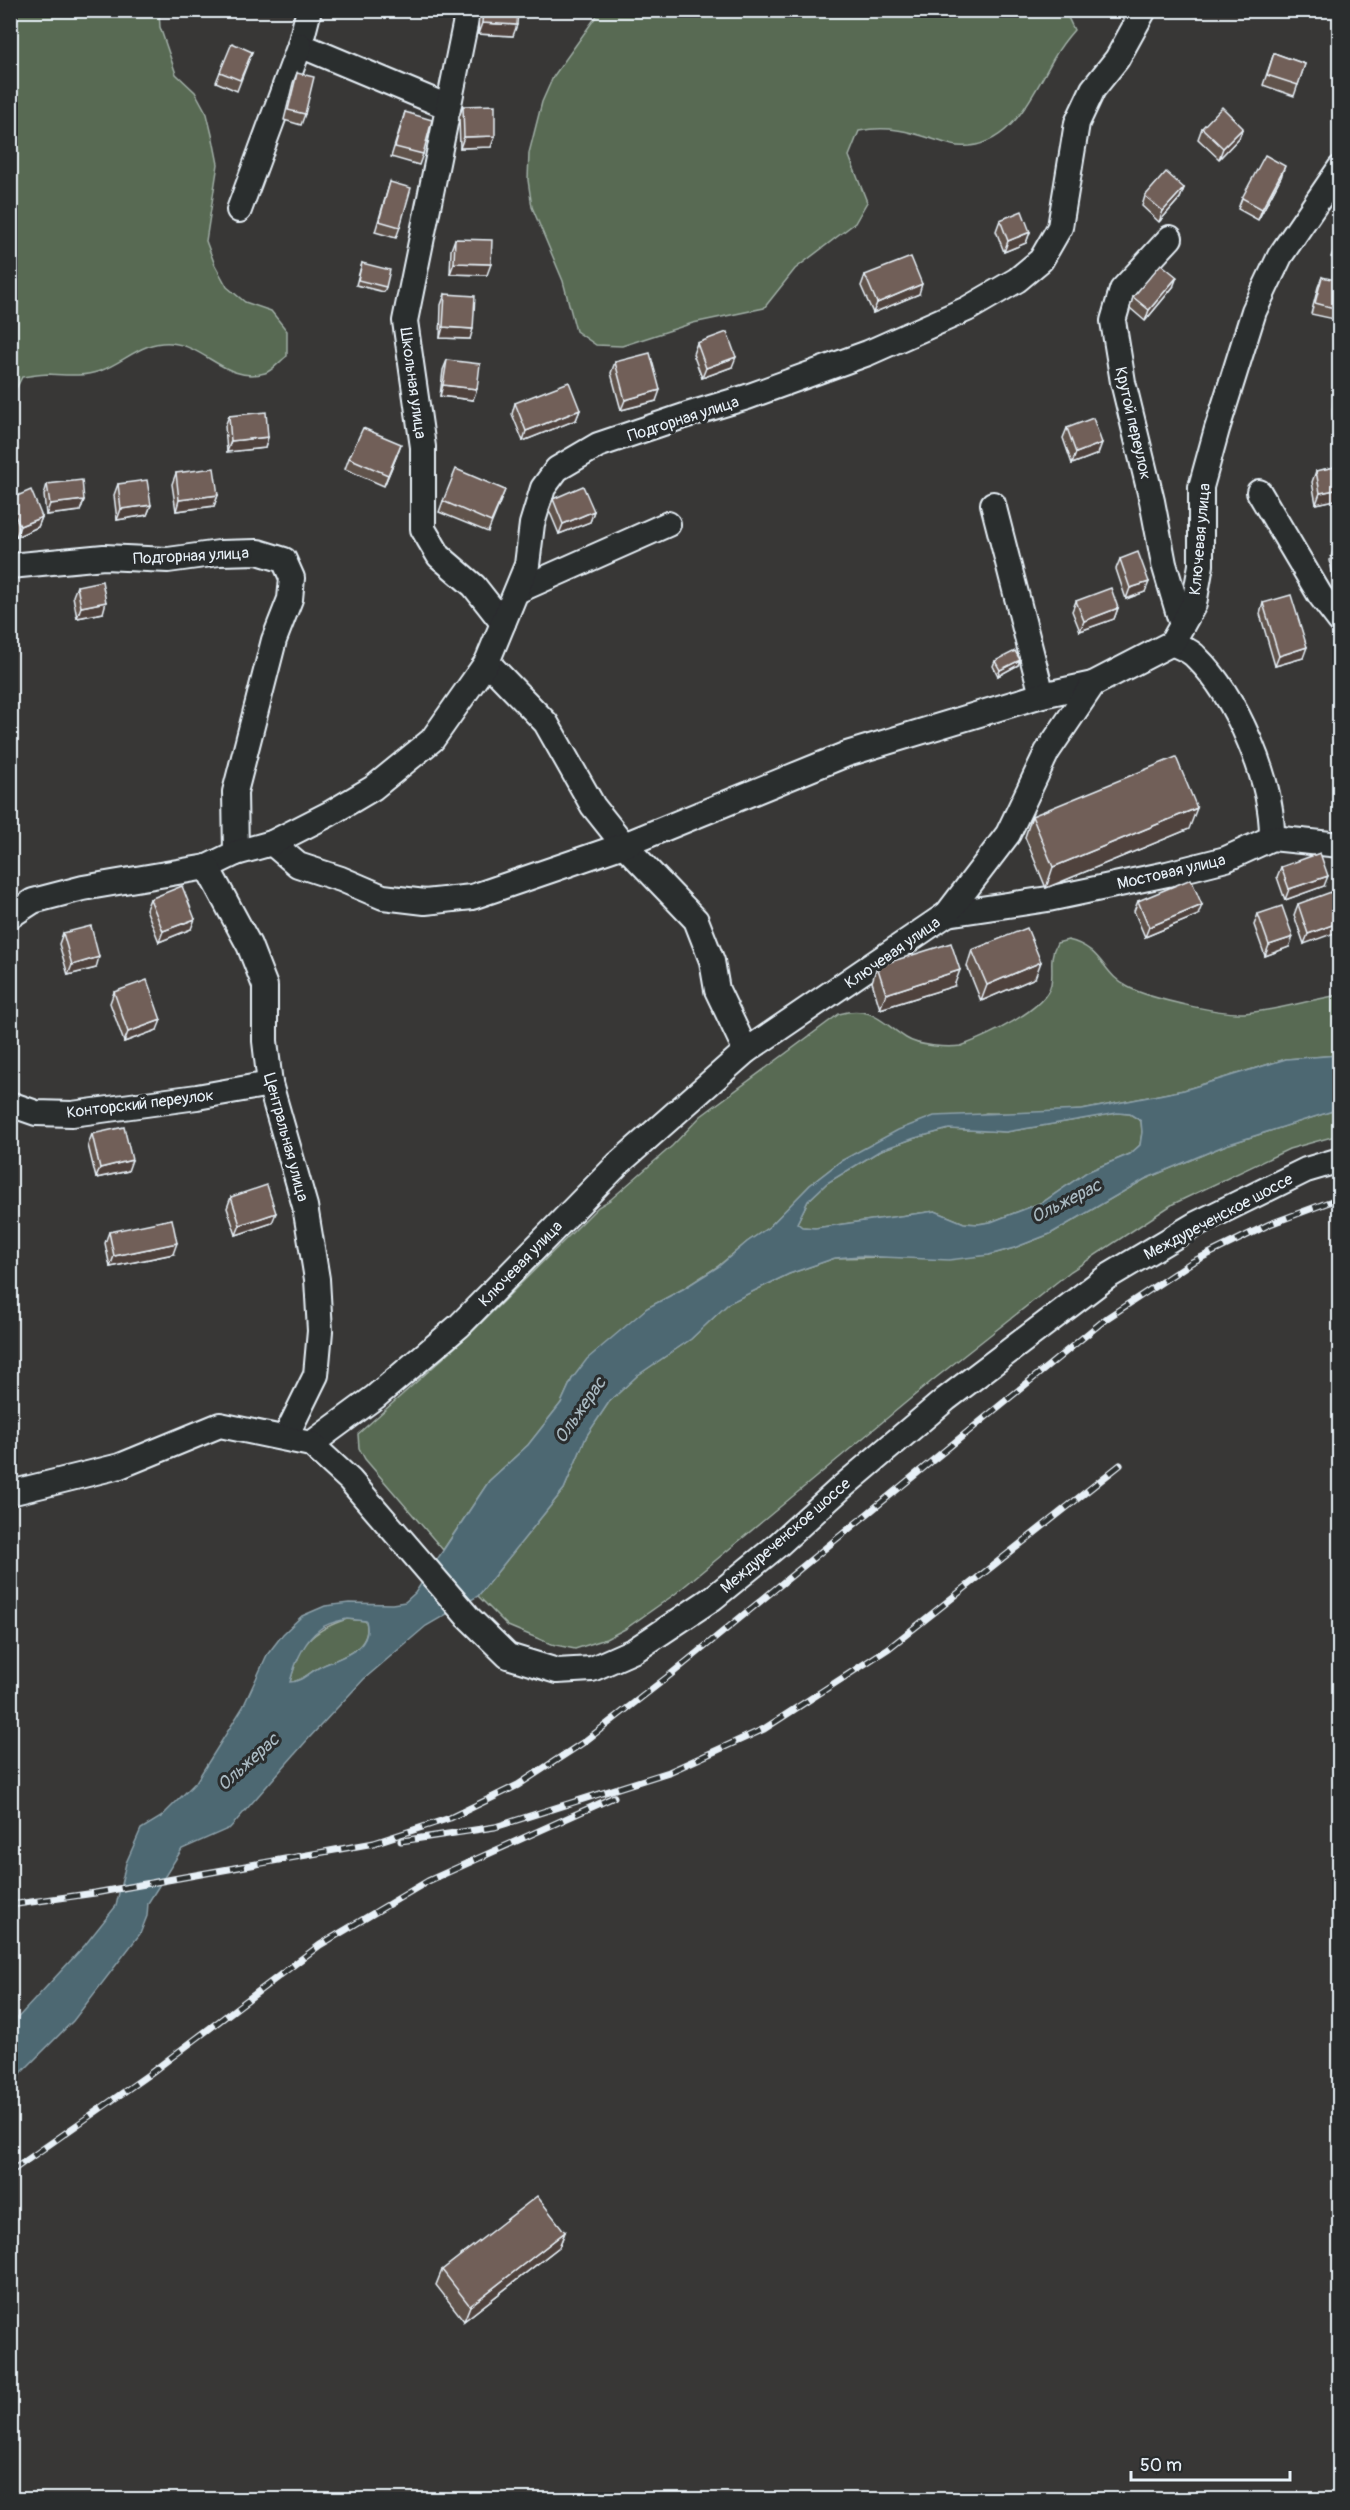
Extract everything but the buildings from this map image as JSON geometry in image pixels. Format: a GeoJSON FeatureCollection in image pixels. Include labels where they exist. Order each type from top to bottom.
{"type":"FeatureCollection","features":[{"type":"Feature","properties":{"kind":"street"},"geometry":{"type":"LineString","coordinates":[[239,210],[300,45],[309,10]]}},
{"type":"Feature","properties":{"kind":"street","name":"Школьная улица"},"geometry":{"type":"LineString","coordinates":[[468,10],[405,321],[423,447],[423,529],[439,556],[474,586],[503,623]]}},
{"type":"Feature","properties":{"kind":"street","name":"Подгорная улица"},"geometry":{"type":"LineString","coordinates":[[207,867],[236,853],[272,843],[329,814],[373,788],[432,740],[487,662],[527,565],[532,524],[543,488],[557,469],[598,446],[747,397],[868,353],[967,309],[1017,280],[1041,260],[1060,227],[1077,123],[1093,89],[1117,58],[1144,10]]}},
{"type":"Feature","properties":{"kind":"street"},"geometry":{"type":"LineString","coordinates":[[300,45],[447,107]]}},
{"type":"Feature","properties":{"kind":"street","name":"Ключевая улица"},"geometry":{"type":"LineString","coordinates":[[311,1444],[375,1397],[459,1326],[618,1164],[746,1051],[947,914],[1008,834],[1047,752],[1093,684],[1177,634],[1194,604],[1201,565],[1201,487],[1254,311],[1280,256],[1340,168]]}},
{"type":"Feature","properties":{"kind":"street","name":"Крутой переулок"},"geometry":{"type":"LineString","coordinates":[[1170,238],[1122,290],[1113,321],[1123,382],[1152,501],[1177,634]]}},
{"type":"Feature","properties":{"kind":"street"},"geometry":{"type":"LineString","coordinates":[[1259,492],[1320,595],[1340,621]]}},
{"type":"Feature","properties":{"kind":"street"},"geometry":{"type":"LineString","coordinates":[[993,504],[1042,695]]}},
{"type":"Feature","properties":{"kind":"street"},"geometry":{"type":"LineString","coordinates":[[517,591],[668,524]]}},
{"type":"Feature","properties":{"kind":"street","name":"Подгорная улица"},"geometry":{"type":"LineString","coordinates":[[10,566],[104,557],[168,560],[219,553],[258,552],[284,560],[292,578],[290,599],[274,640],[235,792],[236,853]]}},
{"type":"Feature","properties":{"kind":"street"},"geometry":{"type":"LineString","coordinates":[[1177,634],[1220,686],[1251,743],[1273,816],[1272,838],[1340,845]]}},
{"type":"Feature","properties":{"kind":"street"},"geometry":{"type":"LineString","coordinates":[[487,662],[546,723],[593,806],[624,845],[696,920],[712,961],[717,990],[746,1051]]}},
{"type":"Feature","properties":{"kind":"street"},"geometry":{"type":"LineString","coordinates":[[272,843],[298,865],[341,879],[383,897],[425,902],[472,897],[624,845],[847,754],[1042,695],[1093,684]]}},
{"type":"Feature","properties":{"kind":"street","name":"Мостовая улица"},"geometry":{"type":"LineString","coordinates":[[947,914],[1048,899],[1167,874],[1226,860],[1272,838]]}},
{"type":"Feature","properties":{"kind":"street"},"geometry":{"type":"LineString","coordinates":[[10,916],[33,902],[83,888],[207,867]]}},
{"type":"Feature","properties":{"kind":"street","name":"Центральная улица"},"geometry":{"type":"LineString","coordinates":[[207,867],[249,945],[265,986],[265,1041],[270,1084],[305,1206],[317,1279],[320,1331],[316,1375],[285,1438]]}},
{"type":"Feature","properties":{"kind":"street","name":"Конторский переулок"},"geometry":{"type":"LineString","coordinates":[[10,1104],[36,1113],[72,1114],[270,1084]]}},
{"type":"Feature","properties":{"kind":"street","name":"Междуреченское шоссе"},"geometry":{"type":"LineString","coordinates":[[10,1493],[120,1466],[220,1425],[311,1444],[350,1480],[468,1617],[508,1656],[557,1671],[592,1669],[635,1650],[712,1598],[778,1545],[946,1399],[1107,1277],[1196,1224],[1306,1170],[1340,1160]]}},
{"type":"Feature","properties":{"kind":"green space"},"geometry":{"type":"Polygon","coordinates":[[[11,10],[159,11],[160,27],[176,74],[195,92],[207,114],[213,139],[218,164],[206,241],[215,265],[227,287],[245,302],[271,311],[287,331],[287,356],[270,370],[251,375],[239,373],[195,350],[171,343],[161,343],[142,349],[94,373],[22,377],[11,399],[11,10]]]}},
{"type":"Feature","properties":{"kind":"green space"},"geometry":{"type":"Polygon","coordinates":[[[600,11],[1065,11],[1074,30],[1059,49],[1022,112],[999,135],[986,142],[959,146],[895,130],[859,131],[849,156],[867,202],[855,223],[795,269],[764,308],[693,323],[622,346],[596,345],[576,331],[563,281],[532,207],[528,180],[529,153],[542,102],[553,77],[600,11]]]}},
{"type":"Feature","properties":{"kind":"green space"},"geometry":{"type":"Polygon","coordinates":[[[1339,384],[1339,435],[1333,422],[1332,410],[1339,384]]]}},
{"type":"Feature","properties":{"kind":"green space"},"geometry":{"type":"Polygon","coordinates":[[[1068,940],[1080,944],[1096,955],[1119,982],[1128,987],[1185,1005],[1244,1013],[1339,995],[1339,1055],[1286,1059],[1184,1090],[1082,1110],[1028,1114],[986,1113],[841,1161],[810,1185],[769,1227],[717,1267],[647,1308],[572,1379],[561,1403],[528,1445],[489,1481],[443,1550],[365,1459],[359,1448],[358,1434],[470,1334],[598,1207],[610,1200],[672,1146],[701,1116],[839,1014],[868,1013],[911,1041],[925,1045],[961,1046],[1013,1021],[1038,1003],[1047,994],[1051,984],[1054,949],[1057,943],[1068,940]]]}},
{"type":"Feature","properties":{"kind":"green space"},"geometry":{"type":"Polygon","coordinates":[[[1339,1109],[1339,1135],[1289,1149],[1173,1204],[1071,1271],[933,1380],[675,1594],[625,1629],[606,1639],[575,1649],[551,1644],[508,1626],[478,1596],[564,1489],[587,1435],[609,1402],[638,1375],[691,1339],[729,1303],[789,1274],[835,1258],[989,1255],[1014,1248],[1050,1234],[1145,1179],[1226,1145],[1339,1109]]]}},
{"type":"Feature","properties":{"kind":"green space"},"geometry":{"type":"Polygon","coordinates":[[[1117,1113],[1130,1114],[1141,1121],[1140,1145],[1130,1154],[1087,1172],[1043,1202],[991,1222],[964,1223],[935,1211],[815,1228],[802,1227],[797,1223],[808,1201],[827,1183],[881,1150],[915,1138],[949,1129],[1006,1132],[1117,1113]]]}},
{"type":"Feature","properties":{"kind":"green space"},"geometry":{"type":"Polygon","coordinates":[[[347,1619],[366,1621],[367,1631],[360,1646],[302,1679],[290,1682],[298,1658],[308,1641],[315,1634],[347,1619]]]}},
{"type":"Feature","properties":{"kind":"water","name":"Ольжерас"},"geometry":{"type":"Polygon","coordinates":[[[1339,1055],[1339,1109],[1226,1145],[1145,1179],[1050,1234],[1014,1248],[989,1255],[949,1260],[860,1256],[835,1258],[789,1274],[729,1303],[691,1339],[638,1375],[609,1402],[587,1435],[564,1489],[478,1596],[426,1626],[364,1679],[230,1828],[182,1849],[148,1903],[147,1916],[140,1934],[73,2021],[11,2083],[11,2025],[85,1945],[116,1906],[126,1863],[141,1829],[161,1817],[196,1782],[243,1707],[267,1655],[283,1634],[302,1616],[325,1606],[405,1602],[415,1593],[489,1481],[528,1445],[561,1403],[572,1379],[587,1359],[647,1308],[718,1267],[769,1227],[810,1185],[841,1161],[898,1130],[934,1116],[1082,1110],[1184,1090],[1286,1059],[1339,1055]],[[1117,1113],[1006,1132],[949,1129],[915,1138],[881,1150],[827,1183],[808,1201],[797,1223],[802,1227],[815,1228],[935,1211],[964,1223],[991,1222],[1043,1202],[1087,1172],[1130,1154],[1140,1145],[1141,1121],[1130,1114],[1117,1113]],[[347,1619],[326,1625],[314,1634],[301,1653],[290,1682],[302,1679],[360,1646],[367,1631],[366,1621],[347,1619]]]}},
{"type":"Feature","properties":{"kind":"railway"},"geometry":{"type":"LineString","coordinates":[[10,1905],[95,1893],[374,1843],[450,1818],[518,1785],[584,1742],[670,1675],[1107,1318],[1192,1262],[1270,1224],[1340,1198]]}},
{"type":"Feature","properties":{"kind":"railway"},"geometry":{"type":"LineString","coordinates":[[401,1841],[495,1827],[669,1772],[764,1729],[889,1648],[1120,1465]]}},
{"type":"Feature","properties":{"kind":"railway"},"geometry":{"type":"LineString","coordinates":[[10,2172],[148,2075],[320,1945],[428,1881],[614,1797]]}}]}
